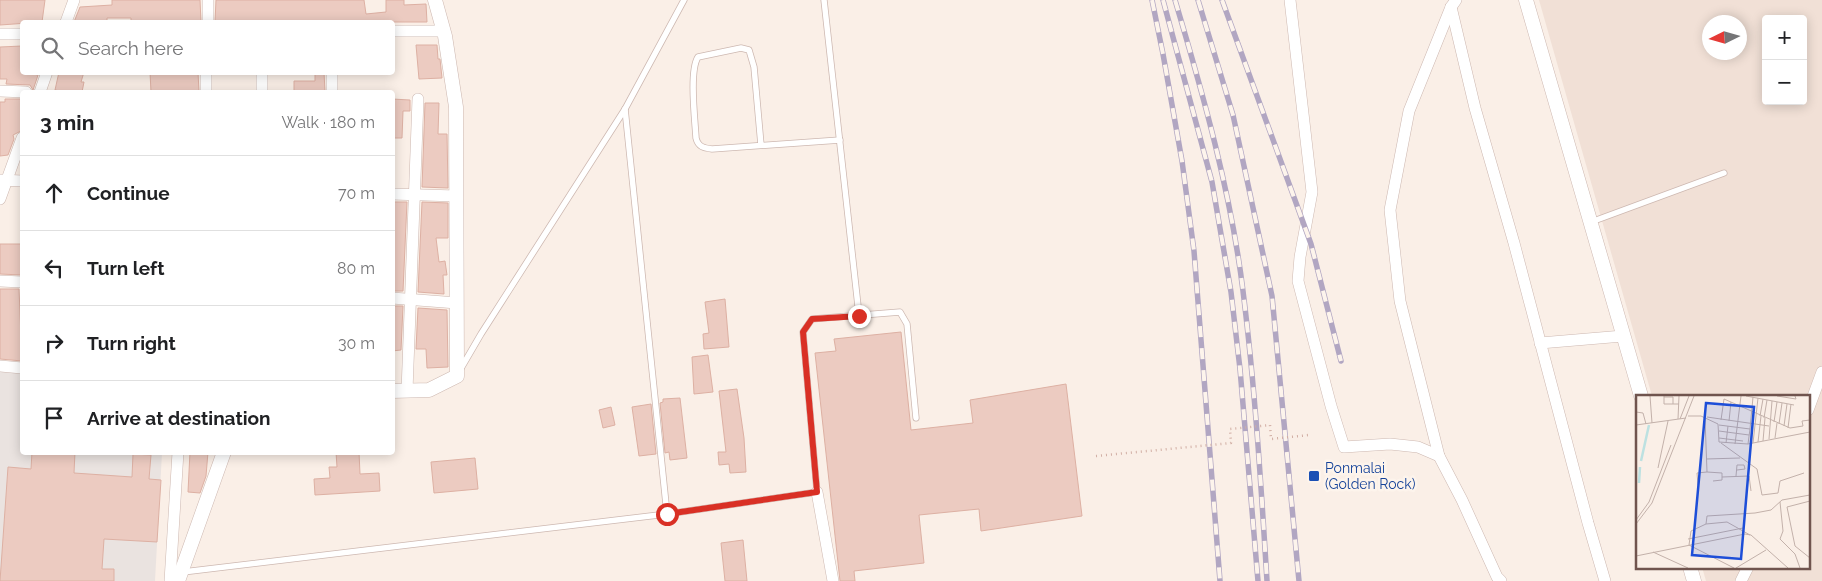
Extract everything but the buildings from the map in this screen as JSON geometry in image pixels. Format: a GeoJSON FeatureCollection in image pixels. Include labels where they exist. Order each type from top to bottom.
{"type":"FeatureCollection","features":[{"type":"Feature","properties":{"kind":"street"},"geometry":{"type":"LineString","coordinates":[[67,20],[74,0]]}},
{"type":"Feature","properties":{"kind":"street"},"geometry":{"type":"LineString","coordinates":[[208,0],[208,20]]}},
{"type":"Feature","properties":{"kind":"street"},"geometry":{"type":"LineString","coordinates":[[418,99],[410,299],[400,391],[430,390],[457,376],[456,107],[444,31],[435,0]]}},
{"type":"Feature","properties":{"kind":"street"},"geometry":{"type":"LineString","coordinates":[[1290,0],[1312,192],[1300,257],[1298,281],[1331,406],[1344,447],[1390,444],[1418,447],[1439,456]]}},
{"type":"Feature","properties":{"kind":"street"},"geometry":{"type":"LineString","coordinates":[[1526,0],[1641,395]]}},
{"type":"Feature","properties":{"kind":"street"},"geometry":{"type":"LineString","coordinates":[[1453,4],[1409,111],[1390,210],[1400,301],[1439,456],[1462,500],[1497,577],[1501,581]]}},
{"type":"Feature","properties":{"kind":"street"},"geometry":{"type":"LineString","coordinates":[[1453,4],[1475,108],[1514,243],[1605,581]]}},
{"type":"Feature","properties":{"kind":"street"},"geometry":{"type":"LineString","coordinates":[[395,32],[444,31]]}},
{"type":"Feature","properties":{"kind":"street"},"geometry":{"type":"LineString","coordinates":[[0,34],[20,34]]}},
{"type":"Feature","properties":{"kind":"street"},"geometry":{"type":"LineString","coordinates":[[41,90],[46,75]]}},
{"type":"Feature","properties":{"kind":"street"},"geometry":{"type":"LineString","coordinates":[[206,75],[206,90]]}},
{"type":"Feature","properties":{"kind":"street"},"geometry":{"type":"LineString","coordinates":[[262,75],[262,90]]}},
{"type":"Feature","properties":{"kind":"street"},"geometry":{"type":"LineString","coordinates":[[332,75],[332,90]]}},
{"type":"Feature","properties":{"kind":"street"},"geometry":{"type":"LineString","coordinates":[[0,91],[20,92]]}},
{"type":"Feature","properties":{"kind":"street"},"geometry":{"type":"LineString","coordinates":[[0,198],[3,180],[20,142]]}},
{"type":"Feature","properties":{"kind":"street"},"geometry":{"type":"LineString","coordinates":[[3,180],[20,181]]}},
{"type":"Feature","properties":{"kind":"street"},"geometry":{"type":"LineString","coordinates":[[395,194],[456,196]]}},
{"type":"Feature","properties":{"kind":"street"},"geometry":{"type":"LineString","coordinates":[[0,281],[20,282]]}},
{"type":"Feature","properties":{"kind":"street"},"geometry":{"type":"LineString","coordinates":[[395,298],[456,303]]}},
{"type":"Feature","properties":{"kind":"street"},"geometry":{"type":"LineString","coordinates":[[1540,343],[1623,336]]}},
{"type":"Feature","properties":{"kind":"street"},"geometry":{"type":"LineString","coordinates":[[0,366],[20,368]]}},
{"type":"Feature","properties":{"kind":"street"},"geometry":{"type":"LineString","coordinates":[[1810,405],[1822,372]]}},
{"type":"Feature","properties":{"kind":"street"},"geometry":{"type":"LineString","coordinates":[[176,578],[178,455]]}},
{"type":"Feature","properties":{"kind":"street"},"geometry":{"type":"LineString","coordinates":[[176,578],[223,455]]}},
{"type":"Feature","properties":{"kind":"street"},"geometry":{"type":"LineString","coordinates":[[817,492],[833,581]]}},
{"type":"Feature","properties":{"kind":"street"},"geometry":{"type":"LineString","coordinates":[[1690,568],[1694,581]]}},
{"type":"Feature","properties":{"kind":"street"},"geometry":{"type":"LineString","coordinates":[[1741,581],[1748,568]]}},
{"type":"Feature","properties":{"kind":"lane"},"geometry":{"type":"LineString","coordinates":[[457,376],[486,325],[625,109],[684,0]]}},
{"type":"Feature","properties":{"kind":"lane"},"geometry":{"type":"LineString","coordinates":[[824,0],[859,316]]}},
{"type":"Feature","properties":{"kind":"lane"},"geometry":{"type":"LineString","coordinates":[[761,144],[754,67],[749,50],[741,48],[698,57],[694,66],[693,87],[697,143],[701,147],[712,149],[761,144],[840,140]]}},
{"type":"Feature","properties":{"kind":"lane"},"geometry":{"type":"LineString","coordinates":[[625,109],[667,514]]}},
{"type":"Feature","properties":{"kind":"lane"},"geometry":{"type":"LineString","coordinates":[[1591,222],[1724,173]]}},
{"type":"Feature","properties":{"kind":"lane"},"geometry":{"type":"LineString","coordinates":[[176,578],[667,514],[817,492],[803,332],[812,319],[900,312],[907,324],[916,418]]}},
{"type":"Feature","properties":{"kind":"path"},"geometry":{"type":"LineString","coordinates":[[1096,456],[1231,444],[1230,429],[1270,425],[1271,439],[1309,435]]}},
{"type":"Feature","properties":{"kind":"shaded area"},"geometry":{"type":"Polygon","coordinates":[[[1539,0],[1822,0],[1822,581],[1706,581],[1702,568],[1810,568],[1810,395],[1652,395],[1539,0]]]}},
{"type":"Feature","properties":{"kind":"shaded area"},"geometry":{"type":"Polygon","coordinates":[[[0,371],[20,373],[20,455],[162,455],[155,581],[0,581],[0,371]]]}},
{"type":"Feature","properties":{"kind":"railway"},"geometry":{"type":"LineString","coordinates":[[1152,0],[1182,161],[1194,251],[1220,581]]}},
{"type":"Feature","properties":{"kind":"railway"},"geometry":{"type":"LineString","coordinates":[[1163,0],[1212,182],[1231,292],[1240,369],[1258,581]]}},
{"type":"Feature","properties":{"kind":"railway"},"geometry":{"type":"LineString","coordinates":[[1175,0],[1215,144],[1238,254],[1254,399],[1267,581]]}},
{"type":"Feature","properties":{"kind":"railway"},"geometry":{"type":"LineString","coordinates":[[1198,0],[1233,115],[1272,296],[1299,581]]}},
{"type":"Feature","properties":{"kind":"railway"},"geometry":{"type":"LineString","coordinates":[[1222,0],[1311,244],[1341,361]]}},
{"type":"Feature","properties":{"kind":"place","name":"Ponmalai (Golden Rock)"},"geometry":{"type":"Point","coordinates":[1314,476]}},
{"type":"Feature","properties":{"kind":"route"},"geometry":{"type":"LineString","coordinates":[[667,514],[817,492],[803,332],[812,319],[859,316]]}}]}
